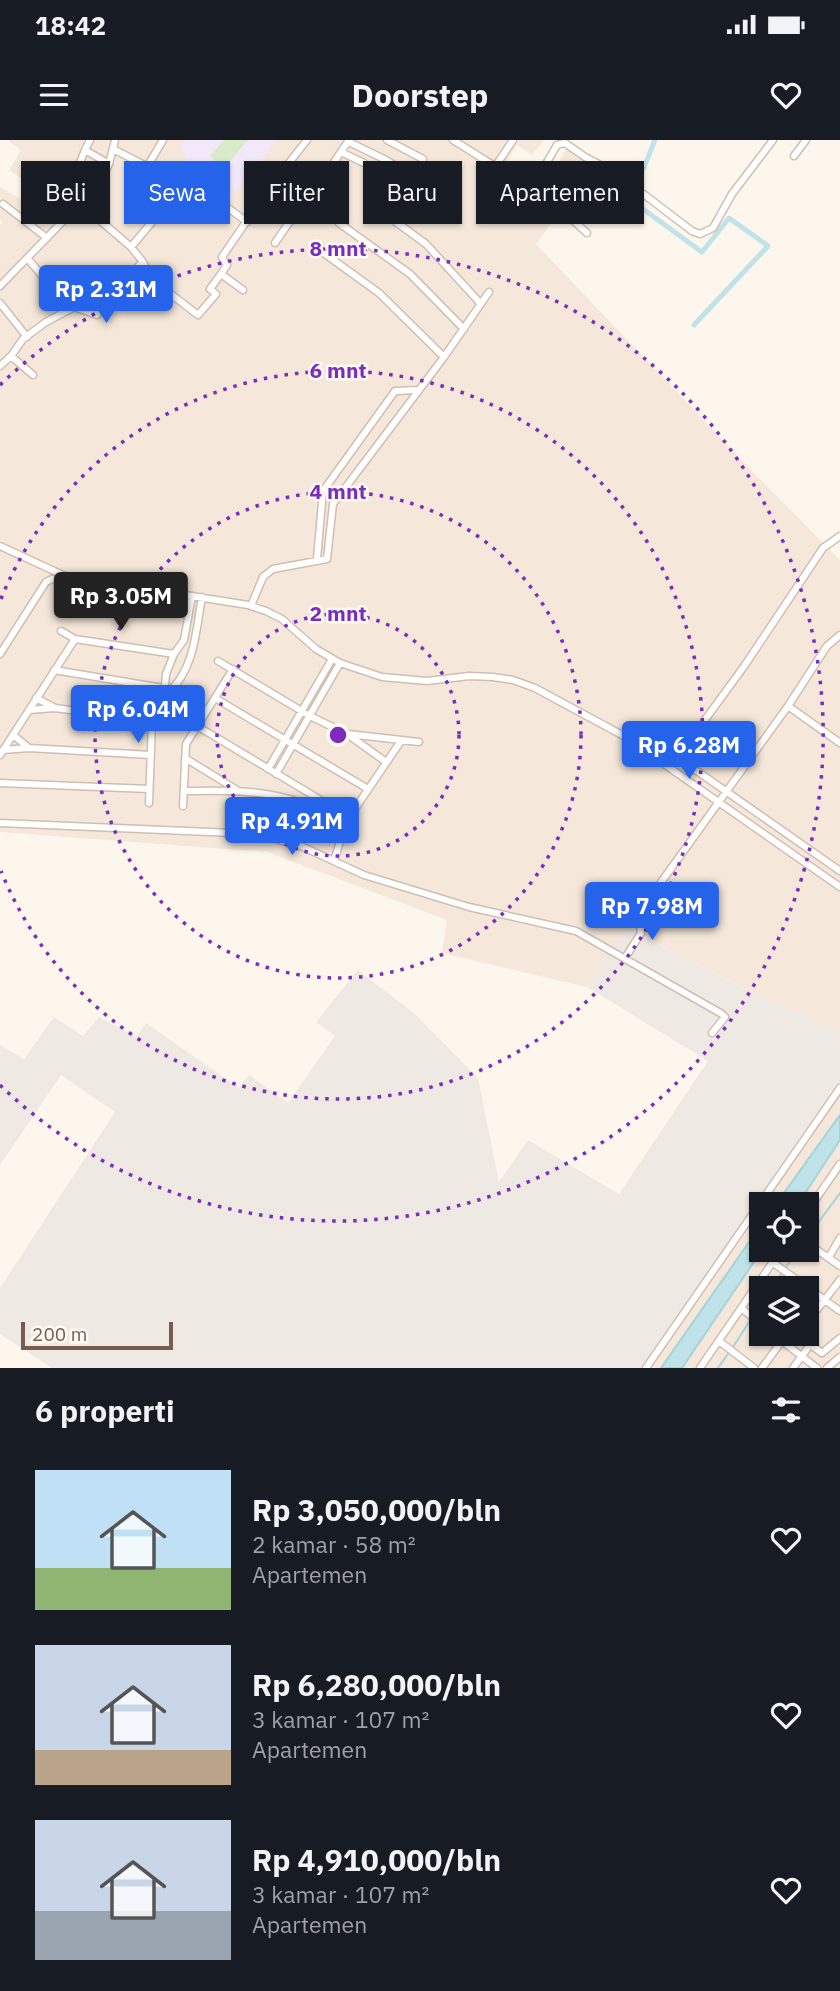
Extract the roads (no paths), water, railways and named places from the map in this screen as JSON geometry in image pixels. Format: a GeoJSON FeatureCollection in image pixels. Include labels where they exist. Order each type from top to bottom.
{"type":"FeatureCollection","features":[{"type":"Feature","properties":{"kind":"street"},"geometry":{"type":"LineString","coordinates":[[82,161],[90,140]]}},
{"type":"Feature","properties":{"kind":"street"},"geometry":{"type":"LineString","coordinates":[[110,161],[115,140]]}},
{"type":"Feature","properties":{"kind":"street"},"geometry":{"type":"LineString","coordinates":[[151,161],[163,140]]}},
{"type":"Feature","properties":{"kind":"street"},"geometry":{"type":"LineString","coordinates":[[291,161],[307,140]]}},
{"type":"Feature","properties":{"kind":"street"},"geometry":{"type":"LineString","coordinates":[[387,140],[423,159]]}},
{"type":"Feature","properties":{"kind":"street"},"geometry":{"type":"LineString","coordinates":[[453,140],[486,161]]}},
{"type":"Feature","properties":{"kind":"street"},"geometry":{"type":"LineString","coordinates":[[644,194],[692,231],[700,234],[709,231],[722,216],[732,194],[773,140]]}},
{"type":"Feature","properties":{"kind":"street"},"geometry":{"type":"LineString","coordinates":[[794,156],[806,140]]}},
{"type":"Feature","properties":{"kind":"street"},"geometry":{"type":"LineString","coordinates":[[275,243],[288,224],[318,193],[330,168],[349,141],[388,161]]}},
{"type":"Feature","properties":{"kind":"street"},"geometry":{"type":"LineString","coordinates":[[499,161],[511,141]]}},
{"type":"Feature","properties":{"kind":"street"},"geometry":{"type":"LineString","coordinates":[[547,161],[561,142],[595,161]]}},
{"type":"Feature","properties":{"kind":"street"},"geometry":{"type":"LineString","coordinates":[[113,149],[136,161]]}},
{"type":"Feature","properties":{"kind":"street"},"geometry":{"type":"LineString","coordinates":[[87,151],[104,161]]}},
{"type":"Feature","properties":{"kind":"street"},"geometry":{"type":"LineString","coordinates":[[341,152],[363,163]]}},
{"type":"Feature","properties":{"kind":"street"},"geometry":{"type":"LineString","coordinates":[[3,204],[47,238]]}},
{"type":"Feature","properties":{"kind":"street"},"geometry":{"type":"LineString","coordinates":[[0,286],[61,224]]}},
{"type":"Feature","properties":{"kind":"street"},"geometry":{"type":"LineString","coordinates":[[104,224],[131,247],[143,262],[150,278],[198,316],[216,294],[210,289],[228,265],[222,257],[246,224]]}},
{"type":"Feature","properties":{"kind":"street"},"geometry":{"type":"LineString","coordinates":[[131,247],[150,224]]}},
{"type":"Feature","properties":{"kind":"street"},"geometry":{"type":"LineString","coordinates":[[340,224],[410,274],[464,329]]}},
{"type":"Feature","properties":{"kind":"street"},"geometry":{"type":"LineString","coordinates":[[399,224],[426,244],[481,304]]}},
{"type":"Feature","properties":{"kind":"street"},"geometry":{"type":"LineString","coordinates":[[577,224],[587,233]]}},
{"type":"Feature","properties":{"kind":"street"},"geometry":{"type":"LineString","coordinates":[[321,251],[379,293],[444,357]]}},
{"type":"Feature","properties":{"kind":"street"},"geometry":{"type":"LineString","coordinates":[[28,258],[45,279],[48,289],[73,307],[97,315],[114,288],[143,262]]}},
{"type":"Feature","properties":{"kind":"street"},"geometry":{"type":"LineString","coordinates":[[221,274],[243,290]]}},
{"type":"Feature","properties":{"kind":"street"},"geometry":{"type":"LineString","coordinates":[[251,606],[262,577],[273,569],[327,559],[333,504],[444,357],[489,292]]}},
{"type":"Feature","properties":{"kind":"street"},"geometry":{"type":"LineString","coordinates":[[0,303],[27,337]]}},
{"type":"Feature","properties":{"kind":"street"},"geometry":{"type":"LineString","coordinates":[[0,366],[27,337],[46,322],[73,307]]}},
{"type":"Feature","properties":{"kind":"street"},"geometry":{"type":"LineString","coordinates":[[11,356],[33,374]]}},
{"type":"Feature","properties":{"kind":"street"},"geometry":{"type":"LineString","coordinates":[[317,559],[323,491],[395,391],[418,390]]}},
{"type":"Feature","properties":{"kind":"street"},"geometry":{"type":"LineString","coordinates":[[322,503],[333,504]]}},
{"type":"Feature","properties":{"kind":"street"},"geometry":{"type":"LineString","coordinates":[[671,769],[745,665],[822,548],[840,536]]}},
{"type":"Feature","properties":{"kind":"street"},"geometry":{"type":"LineString","coordinates":[[0,547],[65,576],[251,606],[282,619],[316,649],[332,659],[382,677],[407,681],[469,676],[513,680],[535,688],[624,736],[840,887]]}},
{"type":"Feature","properties":{"kind":"street"},"geometry":{"type":"LineString","coordinates":[[0,654],[46,582],[52,579],[63,581]]}},
{"type":"Feature","properties":{"kind":"street"},"geometry":{"type":"LineString","coordinates":[[149,803],[152,721],[166,691],[174,654],[184,640],[192,596]]}},
{"type":"Feature","properties":{"kind":"street"},"geometry":{"type":"LineString","coordinates":[[166,691],[184,671],[194,642],[201,597]]}},
{"type":"Feature","properties":{"kind":"street"},"geometry":{"type":"LineString","coordinates":[[61,631],[75,639],[174,654]]}},
{"type":"Feature","properties":{"kind":"street"},"geometry":{"type":"LineString","coordinates":[[625,958],[641,933],[639,916],[644,906],[788,706],[827,646],[840,635]]}},
{"type":"Feature","properties":{"kind":"street"},"geometry":{"type":"LineString","coordinates":[[2,753],[75,639]]}},
{"type":"Feature","properties":{"kind":"street"},"geometry":{"type":"LineString","coordinates":[[184,640],[194,642]]}},
{"type":"Feature","properties":{"kind":"street"},"geometry":{"type":"LineString","coordinates":[[268,769],[332,659]]}},
{"type":"Feature","properties":{"kind":"street"},"geometry":{"type":"LineString","coordinates":[[218,661],[310,716],[347,734],[386,762]]}},
{"type":"Feature","properties":{"kind":"street"},"geometry":{"type":"LineString","coordinates":[[276,774],[340,663]]}},
{"type":"Feature","properties":{"kind":"street"},"geometry":{"type":"LineString","coordinates":[[54,670],[166,691]]}},
{"type":"Feature","properties":{"kind":"street"},"geometry":{"type":"LineString","coordinates":[[183,806],[186,744],[233,670]]}},
{"type":"Feature","properties":{"kind":"street"},"geometry":{"type":"LineString","coordinates":[[36,698],[55,708]]}},
{"type":"Feature","properties":{"kind":"street"},"geometry":{"type":"LineString","coordinates":[[215,698],[368,789]]}},
{"type":"Feature","properties":{"kind":"street"},"geometry":{"type":"LineString","coordinates":[[788,706],[840,743]]}},
{"type":"Feature","properties":{"kind":"street"},"geometry":{"type":"LineString","coordinates":[[29,710],[55,708],[152,721]]}},
{"type":"Feature","properties":{"kind":"street"},"geometry":{"type":"LineString","coordinates":[[197,726],[347,820]]}},
{"type":"Feature","properties":{"kind":"street"},"geometry":{"type":"LineString","coordinates":[[347,734],[419,742]]}},
{"type":"Feature","properties":{"kind":"street"},"geometry":{"type":"LineString","coordinates":[[13,735],[29,748]]}},
{"type":"Feature","properties":{"kind":"street"},"geometry":{"type":"LineString","coordinates":[[334,861],[347,820],[401,741]]}},
{"type":"Feature","properties":{"kind":"street"},"geometry":{"type":"LineString","coordinates":[[2,753],[29,748],[151,755]]}},
{"type":"Feature","properties":{"kind":"street"},"geometry":{"type":"LineString","coordinates":[[678,757],[840,871]]}},
{"type":"Feature","properties":{"kind":"street"},"geometry":{"type":"LineString","coordinates":[[185,758],[239,791]]}},
{"type":"Feature","properties":{"kind":"street"},"geometry":{"type":"LineString","coordinates":[[0,783],[149,789]]}},
{"type":"Feature","properties":{"kind":"street"},"geometry":{"type":"LineString","coordinates":[[184,791],[266,792],[309,804],[347,820]]}},
{"type":"Feature","properties":{"kind":"street"},"geometry":{"type":"LineString","coordinates":[[0,823],[257,834],[301,846],[364,875],[469,907],[576,931],[725,1017],[712,1033]]}},
{"type":"Feature","properties":{"kind":"street"},"geometry":{"type":"LineString","coordinates":[[646,1368],[840,1088]]}},
{"type":"Feature","properties":{"kind":"street"},"geometry":{"type":"LineString","coordinates":[[819,1195],[840,1164]]}},
{"type":"Feature","properties":{"kind":"street"},"geometry":{"type":"LineString","coordinates":[[829,1257],[840,1238]]}},
{"type":"Feature","properties":{"kind":"street"},"geometry":{"type":"LineString","coordinates":[[819,1251],[840,1266]]}},
{"type":"Feature","properties":{"kind":"street"},"geometry":{"type":"LineString","coordinates":[[700,1368],[775,1263],[840,1311]]}},
{"type":"Feature","properties":{"kind":"street"},"geometry":{"type":"LineString","coordinates":[[819,1308],[840,1280]]}},
{"type":"Feature","properties":{"kind":"street"},"geometry":{"type":"LineString","coordinates":[[741,1308],[749,1314]]}},
{"type":"Feature","properties":{"kind":"street"},"geometry":{"type":"LineString","coordinates":[[812,1346],[822,1353],[840,1338]]}},
{"type":"Feature","properties":{"kind":"street"},"geometry":{"type":"LineString","coordinates":[[719,1341],[754,1368]]}},
{"type":"Feature","properties":{"kind":"street"},"geometry":{"type":"LineString","coordinates":[[762,1368],[778,1346]]}},
{"type":"Feature","properties":{"kind":"street"},"geometry":{"type":"LineString","coordinates":[[790,1346],[817,1368]]}},
{"type":"Feature","properties":{"kind":"street"},"geometry":{"type":"LineString","coordinates":[[793,1368],[809,1346]]}},
{"type":"Feature","properties":{"kind":"street"},"geometry":{"type":"LineString","coordinates":[[827,1368],[840,1357]]}},
{"type":"Feature","properties":{"kind":"water"},"geometry":{"type":"Polygon","coordinates":[[[840,1115],[840,1140],[806,1192],[785,1192],[840,1115]]]}},
{"type":"Feature","properties":{"kind":"water"},"geometry":{"type":"Polygon","coordinates":[[[749,1242],[749,1262],[754,1262],[682,1368],[661,1368],[749,1242]]]}},
{"type":"Feature","properties":{"kind":"waterway"},"geometry":{"type":"LineString","coordinates":[[655,140],[644,167],[625,196],[702,252],[729,218],[768,246],[694,325]]}},
{"type":"Feature","properties":{"kind":"waterway"},"geometry":{"type":"LineString","coordinates":[[819,1222],[840,1193]]}},
{"type":"Feature","properties":{"kind":"waterway"},"geometry":{"type":"LineString","coordinates":[[785,1268],[790,1262]]}},
{"type":"Feature","properties":{"kind":"waterway"},"geometry":{"type":"LineString","coordinates":[[733,1347],[749,1322]]}},
{"type":"Feature","properties":{"kind":"waterway"},"geometry":{"type":"LineString","coordinates":[[718,1368],[730,1351]]}}]}
